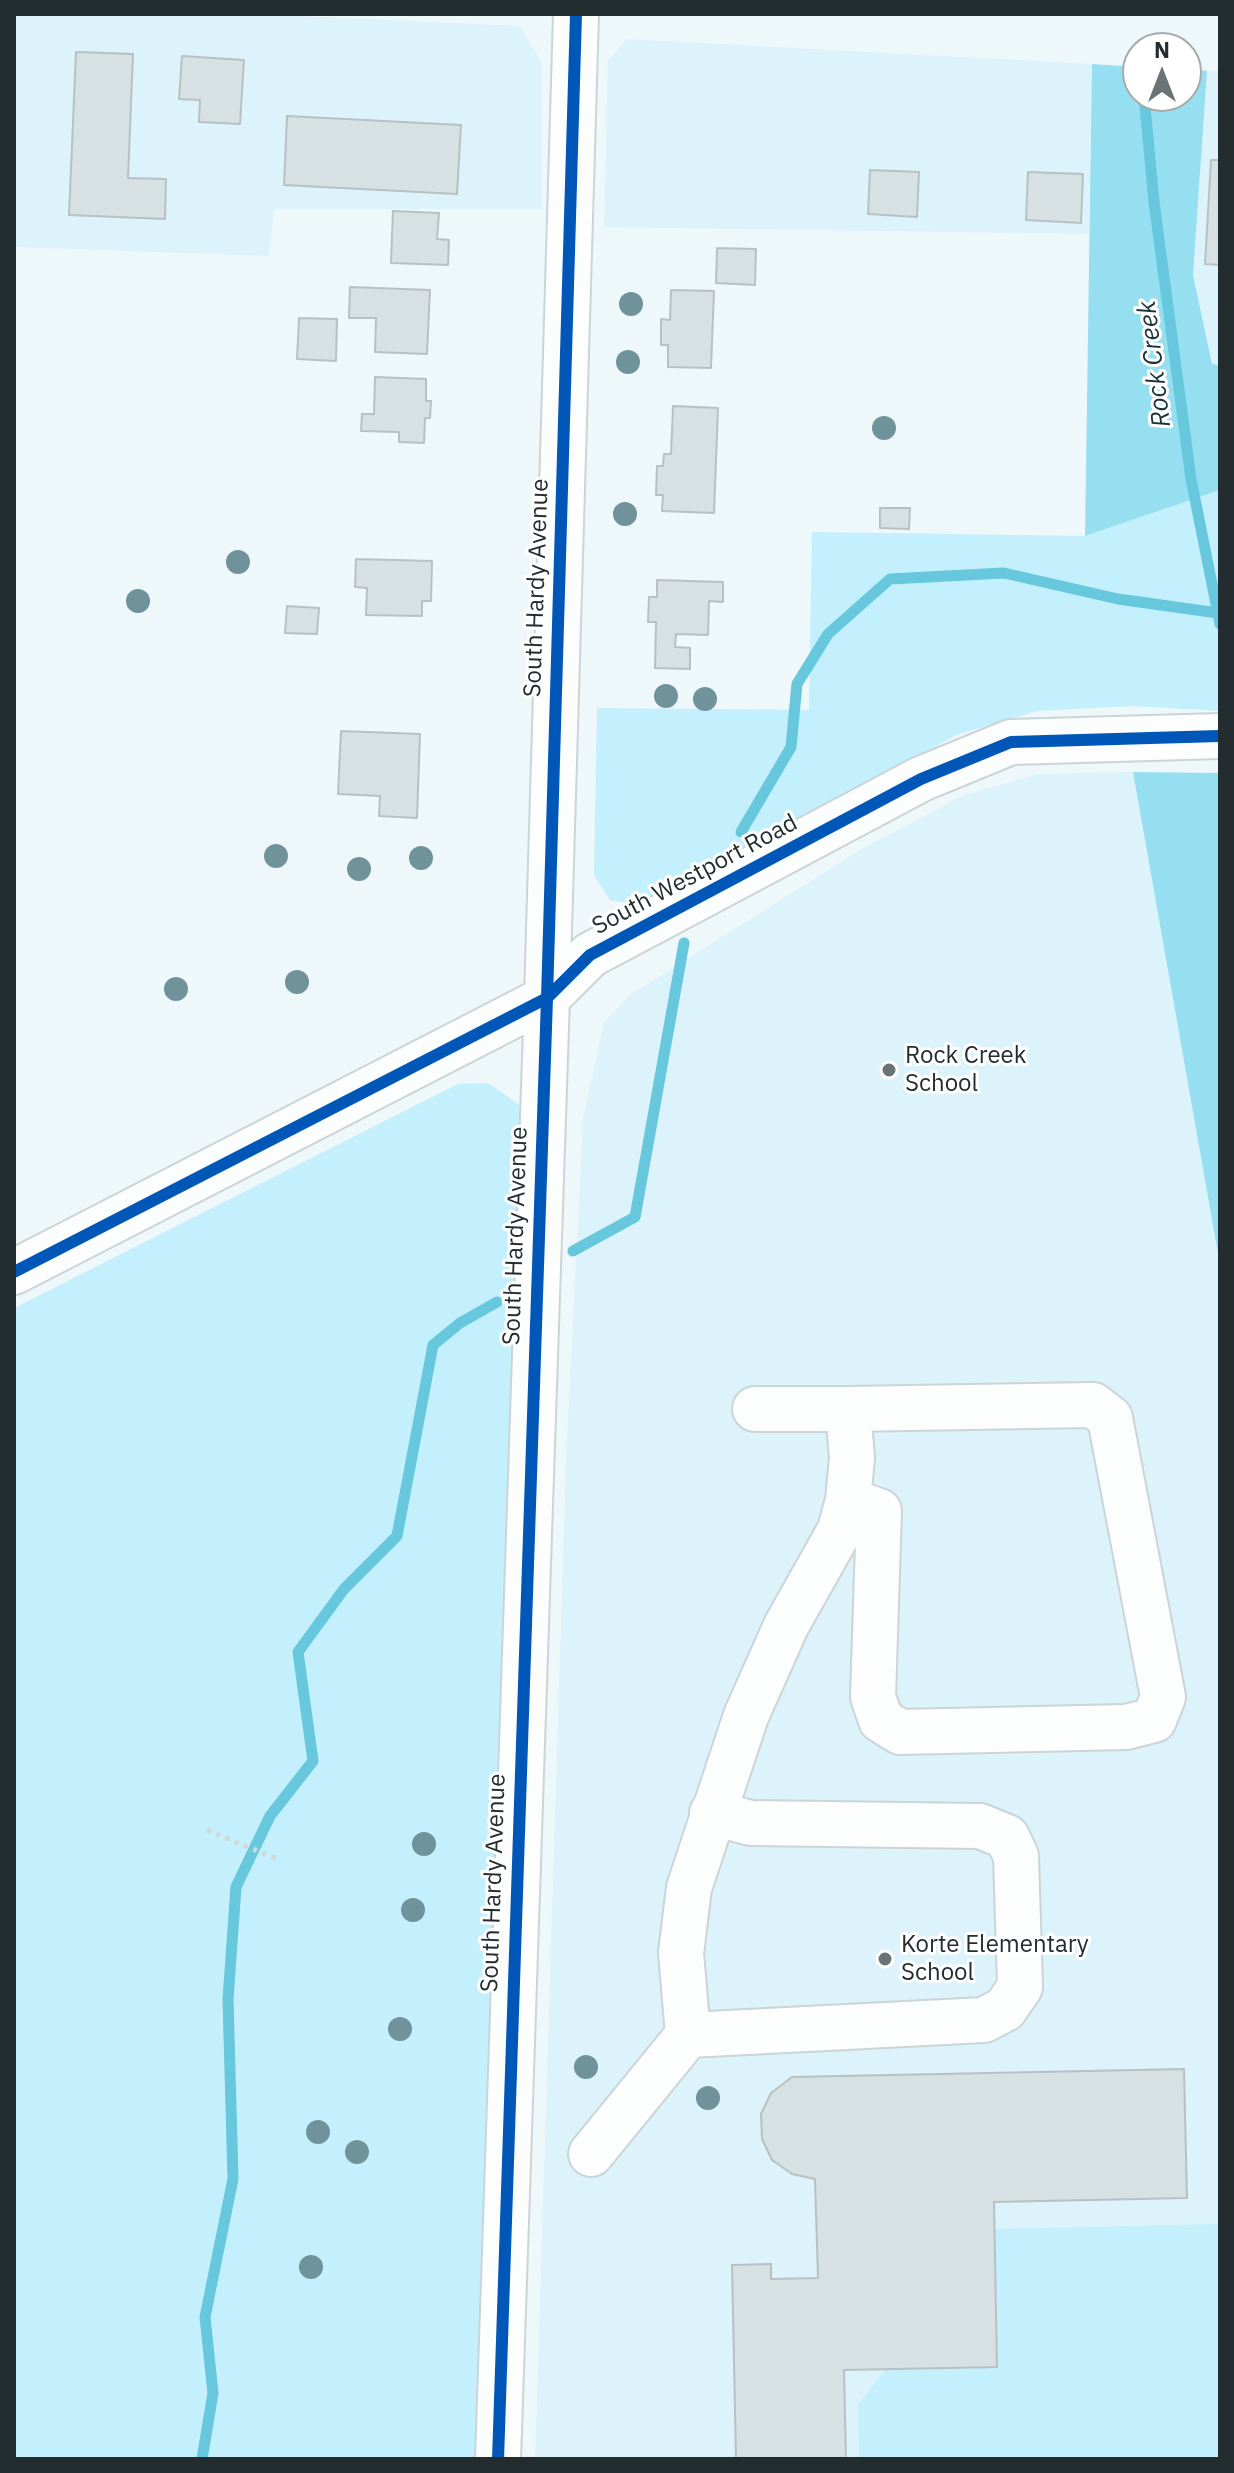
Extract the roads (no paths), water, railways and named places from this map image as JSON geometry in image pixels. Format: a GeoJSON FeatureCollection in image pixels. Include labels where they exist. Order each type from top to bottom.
{"type":"FeatureCollection","features":[{"type":"Feature","properties":{"kind":"street","name":"South Hardy Avenue"},"geometry":{"type":"LineString","coordinates":[[498,2459],[576,14]]}},
{"type":"Feature","properties":{"kind":"street","name":"South Westport Road"},"geometry":{"type":"LineString","coordinates":[[14,1272],[547,998],[590,955],[921,779],[1011,742],[1220,736]]}},
{"type":"Feature","properties":{"kind":"street"},"geometry":{"type":"LineString","coordinates":[[755,1409],[1093,1405],[1110,1418],[1163,1697],[1154,1720],[1126,1727],[900,1732],[881,1720],[873,1697],[879,1511],[848,1500]]}},
{"type":"Feature","properties":{"kind":"street"},"geometry":{"type":"LineString","coordinates":[[591,2154],[688,2035],[681,1953],[689,1888],[746,1716],[786,1626],[840,1530],[848,1500],[852,1458],[848,1409]]}},
{"type":"Feature","properties":{"kind":"street"},"geometry":{"type":"LineString","coordinates":[[688,2035],[984,2020],[1005,2009],[1020,1987],[1016,1856],[1007,1837],[980,1826],[751,1823],[712,1813]]}},
{"type":"Feature","properties":{"kind":"waterway","name":"Rock Creek"},"geometry":{"type":"LineString","coordinates":[[1146,112],[1154,202],[1191,479],[1220,624]]}},
{"type":"Feature","properties":{"kind":"waterway"},"geometry":{"type":"LineString","coordinates":[[741,832],[791,747],[797,684],[828,634],[890,579],[1004,573],[1118,599],[1218,613]]}},
{"type":"Feature","properties":{"kind":"waterway"},"geometry":{"type":"LineString","coordinates":[[573,1251],[635,1217],[684,943]]}},
{"type":"Feature","properties":{"kind":"waterway"},"geometry":{"type":"LineString","coordinates":[[202,2459],[213,2393],[205,2317],[233,2179],[228,1999],[236,1887],[270,1816],[313,1761],[298,1652],[344,1589],[397,1536],[433,1345],[460,1323],[497,1302]]}},
{"type":"Feature","properties":{"kind":"place","name":"Rock Creek School"},"geometry":{"type":"Point","coordinates":[889,1070]}},
{"type":"Feature","properties":{"kind":"place","name":"Korte Elementary School"},"geometry":{"type":"Point","coordinates":[885,1959]}}]}
